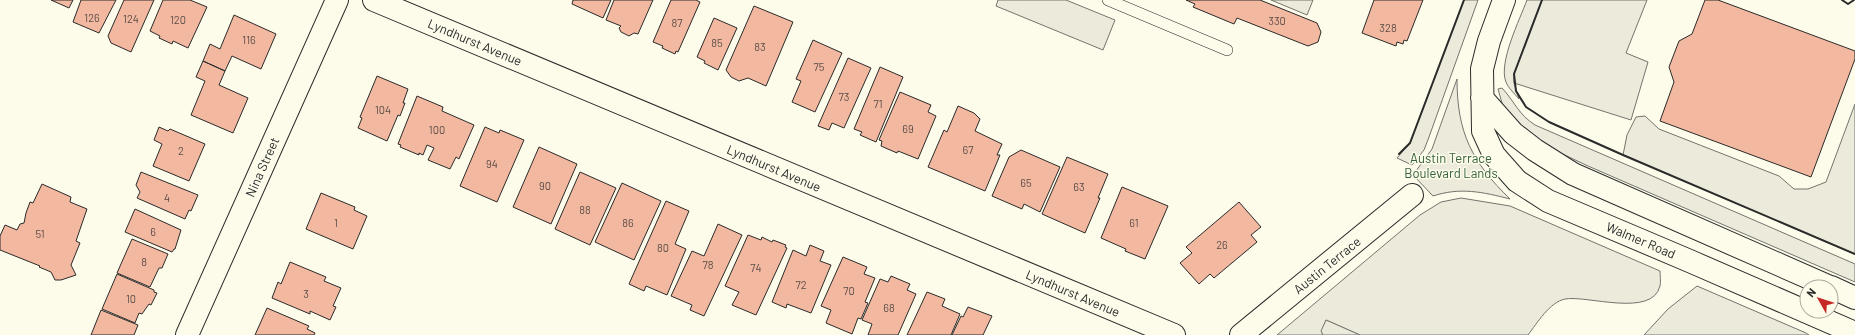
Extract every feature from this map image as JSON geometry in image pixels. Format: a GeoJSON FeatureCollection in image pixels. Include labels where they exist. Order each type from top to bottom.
{"type":"FeatureCollection","features":[{"type":"Feature","properties":{"kind":"street","name":"Nina Street"},"geometry":{"type":"LineString","coordinates":[[187,335],[337,0]]}},
{"type":"Feature","properties":{"kind":"street","name":"Lyndhurst Avenue"},"geometry":{"type":"LineString","coordinates":[[374,0],[1174,335]]}},
{"type":"Feature","properties":{"kind":"street","name":"Walmer Road"},"geometry":{"type":"LineString","coordinates":[[1504,0],[1489,41],[1482,69],[1482,131],[1494,155],[1517,181],[1548,201],[1855,333]]}},
{"type":"Feature","properties":{"kind":"street"},"geometry":{"type":"LineString","coordinates":[[1482,98],[1513,133],[1535,150],[1573,174],[1813,279]]}},
{"type":"Feature","properties":{"kind":"street","name":"Austin Terrace"},"geometry":{"type":"LineString","coordinates":[[1242,335],[1412,195]]}},
{"type":"Feature","properties":{"kind":"street"},"geometry":{"type":"LineString","coordinates":[[1839,291],[1855,298]]}},
{"type":"Feature","properties":{"kind":"lane"},"geometry":{"type":"LineString","coordinates":[[1108,0],[1227,50]]}},
{"type":"Feature","properties":{"kind":"green space"},"geometry":{"type":"Polygon","coordinates":[[[1271,0],[1313,0],[1307,15],[1271,0]]]}},
{"type":"Feature","properties":{"kind":"green space"},"geometry":{"type":"Polygon","coordinates":[[[1464,0],[1478,0],[1424,150],[1412,165],[1397,158],[1410,143],[1464,0]]]}},
{"type":"Feature","properties":{"kind":"green space"},"geometry":{"type":"Polygon","coordinates":[[[1527,0],[1542,0],[1514,74],[1514,83],[1519,99],[1507,84],[1504,74],[1507,53],[1527,0]]]}},
{"type":"Feature","properties":{"kind":"green space","name":"Austin Terrace Boulevard Lands"},"geometry":{"type":"Polygon","coordinates":[[[1457,79],[1460,115],[1469,145],[1486,172],[1510,199],[1490,194],[1462,191],[1443,193],[1433,196],[1413,175],[1432,149],[1457,79]]]}},
{"type":"Feature","properties":{"kind":"green space"},"geometry":{"type":"Polygon","coordinates":[[[1502,88],[1524,117],[1535,125],[1855,264],[1855,282],[1588,166],[1535,141],[1504,110],[1498,89],[1502,88]]]}},
{"type":"Feature","properties":{"kind":"green space"},"geometry":{"type":"Polygon","coordinates":[[[1855,104],[1855,254],[1623,155],[1627,135],[1636,117],[1645,116],[1659,129],[1779,176],[1794,189],[1808,189],[1826,182],[1855,104]]]}},
{"type":"Feature","properties":{"kind":"green space"},"geometry":{"type":"Polygon","coordinates":[[[1461,198],[1510,206],[1660,271],[1660,286],[1655,296],[1645,301],[1632,303],[1575,299],[1565,299],[1559,301],[1544,314],[1528,335],[1360,335],[1326,320],[1322,331],[1323,335],[1277,335],[1420,215],[1441,202],[1461,198]]]}},
{"type":"Feature","properties":{"kind":"green space"},"geometry":{"type":"Polygon","coordinates":[[[1697,286],[1809,335],[1644,335],[1668,309],[1697,286]]]}},
{"type":"Feature","properties":{"kind":"shaded area"},"geometry":{"type":"Polygon","coordinates":[[[998,0],[1066,0],[1115,20],[1103,50],[996,6],[998,0]]]}},
{"type":"Feature","properties":{"kind":"shaded area"},"geometry":{"type":"Polygon","coordinates":[[[1542,0],[1647,0],[1626,53],[1648,62],[1631,120],[1514,83],[1514,74],[1542,0]]]}},
{"type":"Feature","properties":{"kind":"shaded area"},"geometry":{"type":"Polygon","coordinates":[[[1326,320],[1360,335],[1323,335],[1321,331],[1326,320]]]}},
{"type":"Feature","properties":{"kind":"building"},"geometry":{"type":"Polygon","coordinates":[[[51,0],[73,0],[69,8],[51,0]]]}},
{"type":"Feature","properties":{"kind":"building"},"geometry":{"type":"Polygon","coordinates":[[[81,0],[116,0],[99,33],[73,22],[81,0]]]}},
{"type":"Feature","properties":{"kind":"building"},"geometry":{"type":"Polygon","coordinates":[[[124,0],[154,0],[131,52],[111,43],[108,36],[124,0]]]}},
{"type":"Feature","properties":{"kind":"building"},"geometry":{"type":"Polygon","coordinates":[[[163,0],[190,0],[207,7],[188,48],[173,41],[172,44],[159,38],[160,36],[150,31],[163,0]]]}},
{"type":"Feature","properties":{"kind":"building"},"geometry":{"type":"Polygon","coordinates":[[[573,0],[611,0],[603,18],[572,4],[573,0]]]}},
{"type":"Feature","properties":{"kind":"building"},"geometry":{"type":"Polygon","coordinates":[[[614,0],[653,0],[638,34],[634,33],[629,36],[621,32],[619,28],[621,26],[606,20],[614,0]]]}},
{"type":"Feature","properties":{"kind":"building"},"geometry":{"type":"Polygon","coordinates":[[[671,0],[696,0],[700,2],[678,52],[676,51],[675,54],[662,48],[663,46],[653,42],[671,0]]]}},
{"type":"Feature","properties":{"kind":"building"},"geometry":{"type":"Polygon","coordinates":[[[1186,0],[1260,0],[1317,23],[1321,32],[1318,42],[1308,46],[1237,18],[1234,24],[1193,7],[1195,4],[1186,0]]]}},
{"type":"Feature","properties":{"kind":"building"},"geometry":{"type":"Polygon","coordinates":[[[1374,0],[1423,0],[1407,41],[1404,40],[1403,44],[1397,42],[1396,46],[1362,33],[1374,0]]]}},
{"type":"Feature","properties":{"kind":"building"},"geometry":{"type":"Polygon","coordinates":[[[1705,0],[1718,0],[1855,51],[1855,59],[1811,177],[1660,121],[1674,82],[1669,67],[1679,41],[1692,34],[1705,0]]]}},
{"type":"Feature","properties":{"kind":"building"},"geometry":{"type":"Polygon","coordinates":[[[754,6],[793,22],[766,86],[748,78],[739,81],[731,77],[726,70],[754,6]]]}},
{"type":"Feature","properties":{"kind":"building"},"geometry":{"type":"Polygon","coordinates":[[[234,15],[276,34],[261,69],[232,56],[225,71],[203,61],[210,44],[220,49],[234,15]]]}},
{"type":"Feature","properties":{"kind":"building"},"geometry":{"type":"Polygon","coordinates":[[[714,18],[737,28],[718,70],[704,63],[705,61],[697,57],[714,18]]]}},
{"type":"Feature","properties":{"kind":"building"},"geometry":{"type":"Polygon","coordinates":[[[813,40],[842,53],[815,112],[792,102],[801,81],[796,79],[813,40]]]}},
{"type":"Feature","properties":{"kind":"building"},"geometry":{"type":"Polygon","coordinates":[[[848,58],[871,68],[844,128],[832,123],[829,130],[818,126],[848,58]]]}},
{"type":"Feature","properties":{"kind":"building"},"geometry":{"type":"Polygon","coordinates":[[[203,61],[225,71],[219,85],[248,98],[233,133],[191,115],[205,81],[196,77],[203,61]]]}},
{"type":"Feature","properties":{"kind":"building"},"geometry":{"type":"Polygon","coordinates":[[[880,67],[903,77],[876,142],[860,135],[862,132],[854,129],[880,67]]]}},
{"type":"Feature","properties":{"kind":"building"},"geometry":{"type":"Polygon","coordinates":[[[377,76],[408,89],[400,116],[398,115],[387,141],[358,128],[362,118],[360,117],[377,76]]]}},
{"type":"Feature","properties":{"kind":"building"},"geometry":{"type":"Polygon","coordinates":[[[900,92],[931,105],[928,112],[936,116],[918,159],[898,151],[897,153],[881,146],[882,141],[879,140],[900,92]]]}},
{"type":"Feature","properties":{"kind":"building"},"geometry":{"type":"Polygon","coordinates":[[[417,96],[443,107],[442,111],[474,125],[459,159],[456,157],[450,169],[428,160],[434,148],[427,145],[423,155],[419,153],[419,155],[400,147],[401,145],[398,144],[417,96]]]}},
{"type":"Feature","properties":{"kind":"building"},"geometry":{"type":"Polygon","coordinates":[[[958,106],[974,113],[980,119],[975,131],[1002,144],[997,155],[1000,155],[985,191],[928,167],[944,130],[947,132],[958,106]]]}},
{"type":"Feature","properties":{"kind":"building"},"geometry":{"type":"Polygon","coordinates":[[[159,127],[168,131],[170,129],[205,144],[189,181],[153,166],[162,144],[154,140],[159,127]]]}},
{"type":"Feature","properties":{"kind":"building"},"geometry":{"type":"Polygon","coordinates":[[[485,127],[499,133],[500,130],[524,140],[497,202],[460,186],[485,127]]]}},
{"type":"Feature","properties":{"kind":"building"},"geometry":{"type":"Polygon","coordinates":[[[539,147],[577,164],[551,224],[513,207],[539,147]]]}},
{"type":"Feature","properties":{"kind":"building"},"geometry":{"type":"Polygon","coordinates":[[[1021,150],[1060,167],[1040,212],[1024,204],[1022,209],[992,196],[1009,157],[1021,150]]]}},
{"type":"Feature","properties":{"kind":"building"},"geometry":{"type":"Polygon","coordinates":[[[1067,157],[1108,174],[1098,198],[1100,198],[1085,233],[1042,214],[1067,157]]]}},
{"type":"Feature","properties":{"kind":"building"},"geometry":{"type":"Polygon","coordinates":[[[141,172],[198,195],[191,211],[189,210],[185,219],[137,198],[140,192],[136,185],[141,172]]]}},
{"type":"Feature","properties":{"kind":"building"},"geometry":{"type":"Polygon","coordinates":[[[580,172],[616,188],[590,245],[555,229],[580,172]]]}},
{"type":"Feature","properties":{"kind":"building"},"geometry":{"type":"Polygon","coordinates":[[[622,183],[661,201],[634,260],[595,242],[622,183]]]}},
{"type":"Feature","properties":{"kind":"building"},"geometry":{"type":"Polygon","coordinates":[[[42,184],[71,197],[70,202],[87,209],[76,241],[80,243],[71,265],[76,275],[61,280],[55,280],[51,272],[39,267],[40,266],[0,250],[0,236],[5,225],[17,230],[20,224],[24,223],[30,202],[33,203],[42,184]]]}},
{"type":"Feature","properties":{"kind":"building"},"geometry":{"type":"Polygon","coordinates":[[[1122,187],[1168,206],[1145,259],[1125,251],[1126,249],[1101,238],[1122,187]]]}},
{"type":"Feature","properties":{"kind":"building"},"geometry":{"type":"Polygon","coordinates":[[[321,193],[355,207],[354,210],[367,216],[353,249],[306,229],[321,193]]]}},
{"type":"Feature","properties":{"kind":"building"},"geometry":{"type":"Polygon","coordinates":[[[666,201],[689,211],[675,244],[686,249],[667,295],[646,286],[644,291],[629,284],[666,201]]]}},
{"type":"Feature","properties":{"kind":"building"},"geometry":{"type":"Polygon","coordinates":[[[1239,202],[1261,227],[1251,235],[1257,242],[1214,278],[1210,274],[1199,284],[1180,263],[1192,253],[1186,247],[1239,202]]]}},
{"type":"Feature","properties":{"kind":"building"},"geometry":{"type":"Polygon","coordinates":[[[135,209],[181,230],[175,249],[172,252],[125,232],[135,209]]]}},
{"type":"Feature","properties":{"kind":"building"},"geometry":{"type":"Polygon","coordinates":[[[718,224],[742,235],[704,316],[690,310],[692,305],[671,296],[692,251],[704,256],[718,224]]]}},
{"type":"Feature","properties":{"kind":"building"},"geometry":{"type":"Polygon","coordinates":[[[748,235],[761,240],[762,237],[772,242],[773,240],[786,245],[785,247],[787,248],[756,315],[732,305],[739,292],[725,286],[748,235]]]}},
{"type":"Feature","properties":{"kind":"building"},"geometry":{"type":"Polygon","coordinates":[[[132,239],[168,254],[162,268],[159,268],[150,287],[117,273],[132,239]]]}},
{"type":"Feature","properties":{"kind":"building"},"geometry":{"type":"Polygon","coordinates":[[[810,245],[824,251],[820,261],[831,265],[811,313],[787,304],[786,308],[772,302],[793,250],[806,256],[810,245]]]}},
{"type":"Feature","properties":{"kind":"building"},"geometry":{"type":"Polygon","coordinates":[[[843,257],[867,267],[864,274],[875,278],[865,302],[868,303],[861,319],[858,318],[852,334],[826,323],[831,310],[821,306],[843,257]]]}},
{"type":"Feature","properties":{"kind":"building"},"geometry":{"type":"Polygon","coordinates":[[[290,262],[326,277],[324,281],[341,288],[333,306],[336,307],[330,320],[310,311],[310,314],[272,298],[278,282],[281,284],[290,262]]]}},
{"type":"Feature","properties":{"kind":"building"},"geometry":{"type":"Polygon","coordinates":[[[117,274],[154,290],[154,292],[157,293],[151,305],[149,304],[142,314],[139,313],[135,323],[102,309],[117,274]]]}},
{"type":"Feature","properties":{"kind":"building"},"geometry":{"type":"Polygon","coordinates":[[[891,276],[910,284],[907,290],[916,294],[898,335],[868,335],[872,324],[862,320],[880,279],[888,282],[891,276]]]}},
{"type":"Feature","properties":{"kind":"building"},"geometry":{"type":"Polygon","coordinates":[[[927,292],[945,299],[942,306],[960,314],[951,335],[907,335],[927,292]]]}},
{"type":"Feature","properties":{"kind":"building"},"geometry":{"type":"Polygon","coordinates":[[[968,307],[992,316],[983,335],[952,335],[961,316],[963,317],[968,307]]]}},
{"type":"Feature","properties":{"kind":"building"},"geometry":{"type":"Polygon","coordinates":[[[267,308],[309,326],[307,329],[315,333],[314,335],[255,335],[267,308]]]}},
{"type":"Feature","properties":{"kind":"building"},"geometry":{"type":"Polygon","coordinates":[[[101,310],[138,325],[134,335],[91,335],[101,310]]]}},
{"type":"Feature","properties":{"kind":"wall"},"geometry":{"type":"LineString","coordinates":[[1399,154],[1410,143],[1464,0]]}},
{"type":"Feature","properties":{"kind":"wall"},"geometry":{"type":"LineString","coordinates":[[1542,0],[1514,74],[1516,91],[1526,107],[1549,122],[1855,254]]}},
{"type":"Feature","properties":{"kind":"wall"},"geometry":{"type":"LineString","coordinates":[[1842,0],[1848,4],[1854,0]]}}]}
